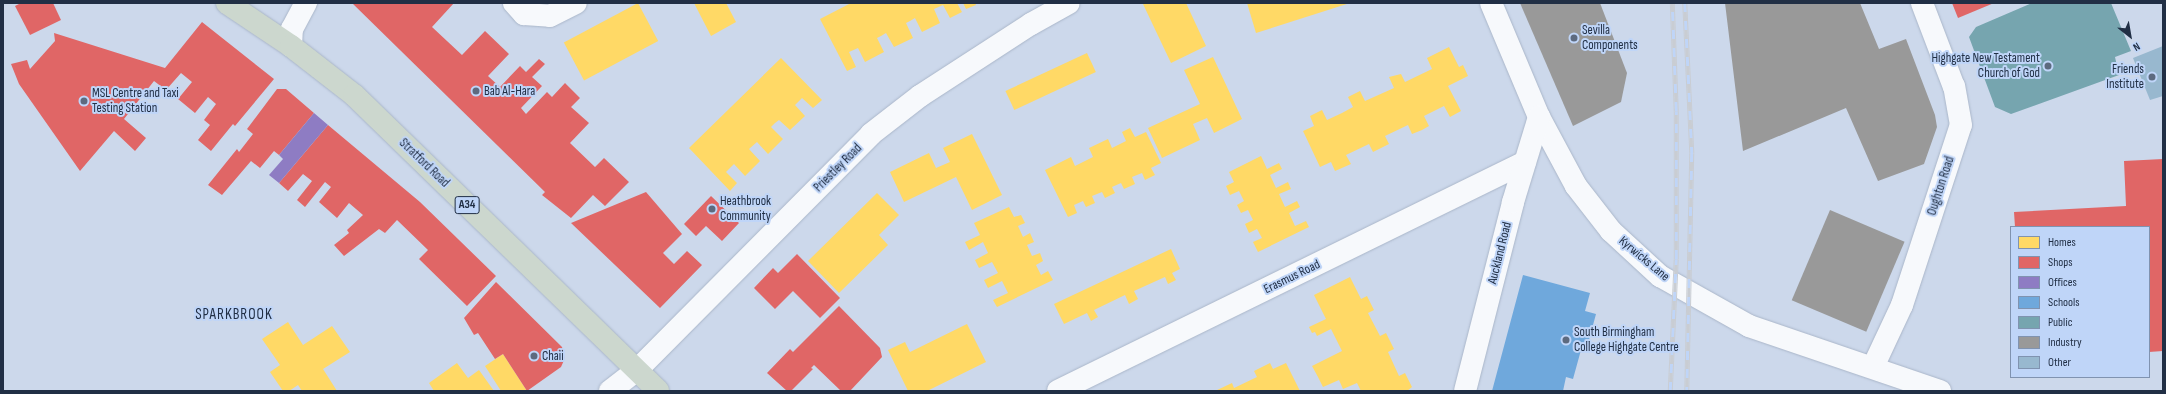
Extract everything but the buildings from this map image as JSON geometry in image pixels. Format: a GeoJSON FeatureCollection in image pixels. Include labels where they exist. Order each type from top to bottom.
{"type":"FeatureCollection","features":[{"type":"Feature","properties":{"kind":"highway","name":"Stratford Road"},"geometry":{"type":"LineString","coordinates":[[227,3],[291,46],[354,95],[658,391]]}},
{"type":"Feature","properties":{"kind":"street"},"geometry":{"type":"LineString","coordinates":[[291,46],[292,29],[306,3]]}},
{"type":"Feature","properties":{"kind":"street"},"geometry":{"type":"LineString","coordinates":[[514,3],[524,14],[543,16],[550,16],[576,3]]}},
{"type":"Feature","properties":{"kind":"street","name":"Priestley Road"},"geometry":{"type":"LineString","coordinates":[[610,391],[637,370],[871,134],[920,96],[1030,24],[1069,3]]}},
{"type":"Feature","properties":{"kind":"street","name":"Kyrwicks Lane"},"geometry":{"type":"LineString","coordinates":[[1491,3],[1539,117],[1576,186],[1611,232],[1660,276],[1749,326],[1940,391]]}},
{"type":"Feature","properties":{"kind":"street","name":"Oughton Road"},"geometry":{"type":"LineString","coordinates":[[1873,367],[1902,305],[1961,125],[1954,86],[1922,3]]}},
{"type":"Feature","properties":{"kind":"street","name":"Auckland Road"},"geometry":{"type":"LineString","coordinates":[[1465,391],[1513,202],[1539,117]]}},
{"type":"Feature","properties":{"kind":"street","name":"Erasmus Road"},"geometry":{"type":"LineString","coordinates":[[1058,391],[1525,162]]}},
{"type":"Feature","properties":{"kind":"railway"},"geometry":{"type":"LineString","coordinates":[[1670,391],[1676,259],[1676,111],[1672,3]]}},
{"type":"Feature","properties":{"kind":"railway"},"geometry":{"type":"LineString","coordinates":[[1685,3],[1692,153],[1687,391]]}},
{"type":"Feature","properties":{"kind":"place","name":"Sevilla Components"},"geometry":{"type":"Point","coordinates":[1574,38]}},
{"type":"Feature","properties":{"kind":"place","name":"Highgate New Testament Church of God"},"geometry":{"type":"Point","coordinates":[2048,66]}},
{"type":"Feature","properties":{"kind":"place","name":"Friends Institute"},"geometry":{"type":"Point","coordinates":[2152,77]}},
{"type":"Feature","properties":{"kind":"place","name":"Bab Al-Hara"},"geometry":{"type":"Point","coordinates":[476,91]}},
{"type":"Feature","properties":{"kind":"place","name":"MSL Centre and Taxi Testing Station"},"geometry":{"type":"Point","coordinates":[84,101]}},
{"type":"Feature","properties":{"kind":"place","name":"Heathbrook Community"},"geometry":{"type":"Point","coordinates":[712,209]}},
{"type":"Feature","properties":{"kind":"place","name":"South Birmingham College Highgate Centre"},"geometry":{"type":"Point","coordinates":[1566,340]}},
{"type":"Feature","properties":{"kind":"place","name":"Chaii"},"geometry":{"type":"Point","coordinates":[534,356]}},
{"type":"Feature","properties":{"kind":"district","name":"SPARKBROOK"},"geometry":{"type":"Point","coordinates":[234,315]}}]}
